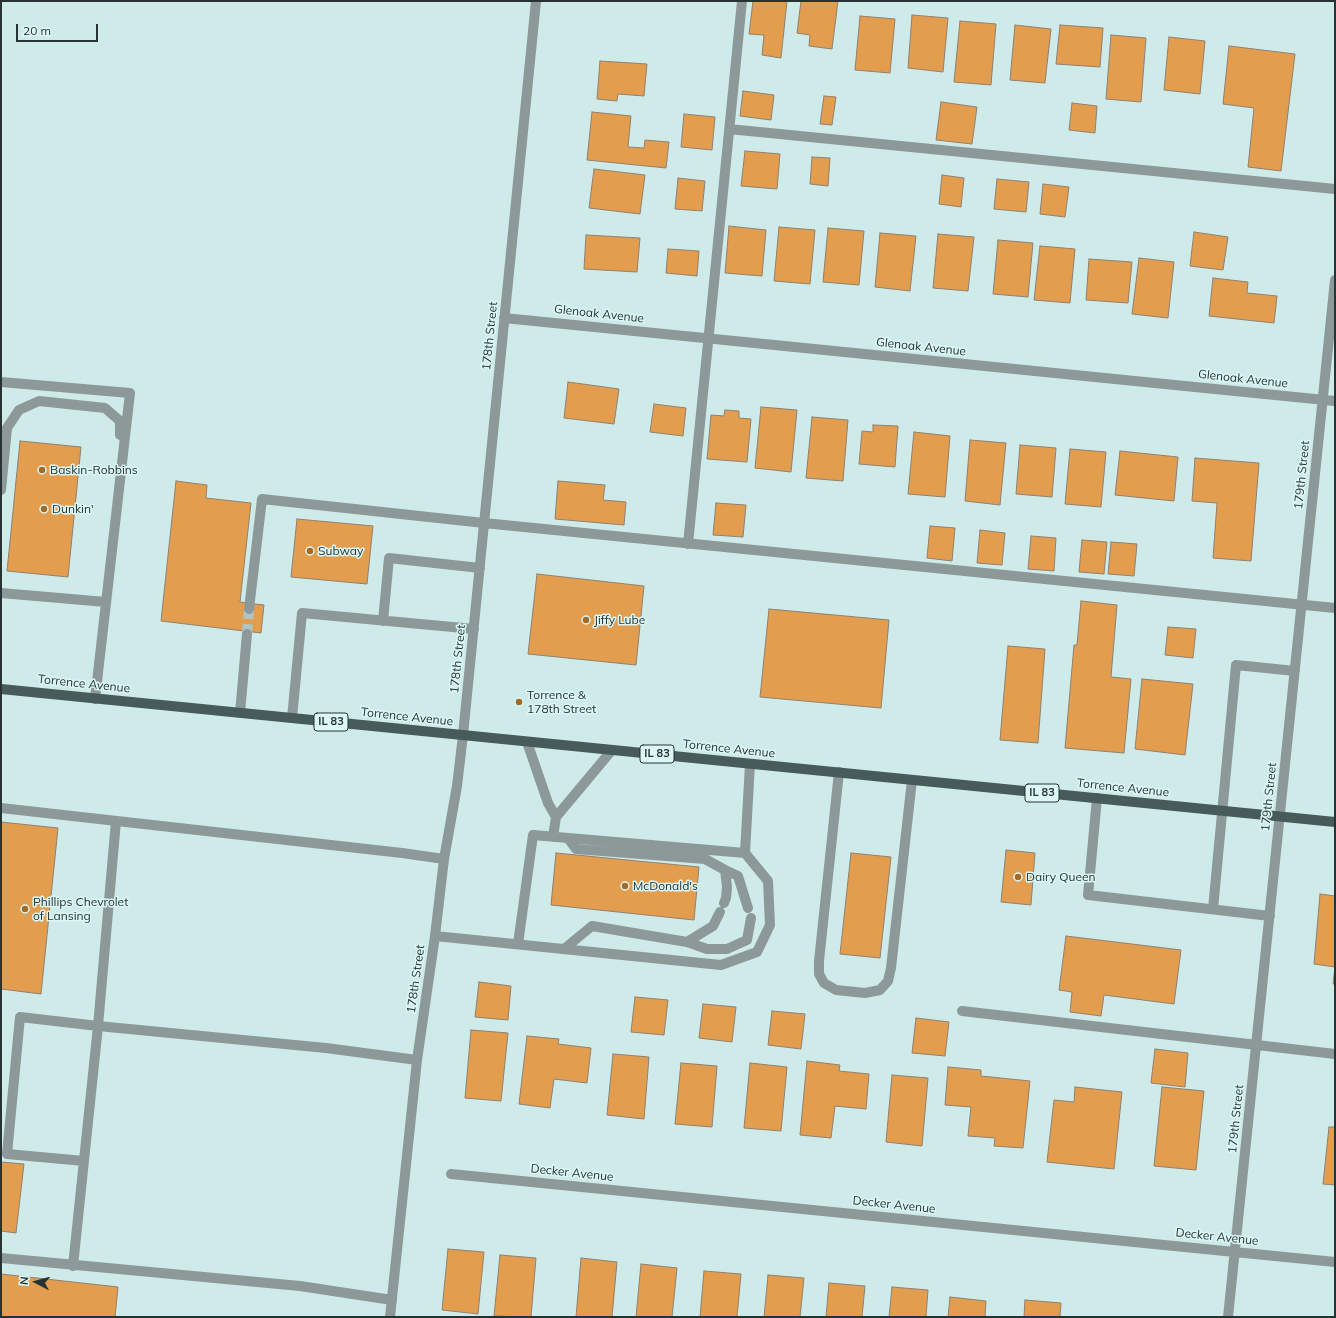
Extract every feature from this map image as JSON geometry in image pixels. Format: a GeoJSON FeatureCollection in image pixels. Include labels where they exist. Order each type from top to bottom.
{"type":"FeatureCollection","features":[{"type":"Feature","properties":{"kind":"main road","name":"Torrence Avenue"},"geometry":{"type":"LineString","coordinates":[[1,689],[1335,822]]}},
{"type":"Feature","properties":{"kind":"street","name":"178th Street"},"geometry":{"type":"LineString","coordinates":[[390,1317],[417,1060],[435,936],[444,859],[457,786],[463,735],[536,1]]}},
{"type":"Feature","properties":{"kind":"street"},"geometry":{"type":"LineString","coordinates":[[688,544],[742,1]]}},
{"type":"Feature","properties":{"kind":"street"},"geometry":{"type":"LineString","coordinates":[[729,129],[1335,189]]}},
{"type":"Feature","properties":{"kind":"street","name":"179th Street"},"geometry":{"type":"LineString","coordinates":[[1228,1317],[1335,280]]}},
{"type":"Feature","properties":{"kind":"street","name":"Glenoak Avenue"},"geometry":{"type":"LineString","coordinates":[[504,318],[1335,401]]}},
{"type":"Feature","properties":{"kind":"street"},"geometry":{"type":"LineString","coordinates":[[1,382],[130,393],[95,699]]}},
{"type":"Feature","properties":{"kind":"street"},"geometry":{"type":"LineString","coordinates":[[1,490],[7,428],[18,410],[39,401],[105,408],[120,421],[120,481]]}},
{"type":"Feature","properties":{"kind":"street"},"geometry":{"type":"LineString","coordinates":[[250,609],[262,499],[688,544],[1335,608]]}},
{"type":"Feature","properties":{"kind":"street"},"geometry":{"type":"LineString","coordinates":[[383,621],[389,558],[480,568]]}},
{"type":"Feature","properties":{"kind":"street"},"geometry":{"type":"LineString","coordinates":[[1,593],[106,602]]}},
{"type":"Feature","properties":{"kind":"street"},"geometry":{"type":"LineString","coordinates":[[292,718],[302,613],[474,630]]}},
{"type":"Feature","properties":{"kind":"street"},"geometry":{"type":"LineString","coordinates":[[240,713],[247,634]]}},
{"type":"Feature","properties":{"kind":"street"},"geometry":{"type":"LineString","coordinates":[[1213,909],[1236,665],[1295,671]]}},
{"type":"Feature","properties":{"kind":"street"},"geometry":{"type":"LineString","coordinates":[[527,742],[548,803],[556,817]]}},
{"type":"Feature","properties":{"kind":"street"},"geometry":{"type":"LineString","coordinates":[[553,837],[556,817],[612,750]]}},
{"type":"Feature","properties":{"kind":"street"},"geometry":{"type":"LineString","coordinates":[[435,936],[721,965],[756,952],[770,925],[768,882],[744,853],[750,764]]}},
{"type":"Feature","properties":{"kind":"street"},"geometry":{"type":"LineString","coordinates":[[839,772],[819,961],[819,974],[824,983],[836,990],[865,993],[880,990],[888,981],[891,968],[912,780]]}},
{"type":"Feature","properties":{"kind":"street"},"geometry":{"type":"LineString","coordinates":[[1097,798],[1088,895],[1270,916]]}},
{"type":"Feature","properties":{"kind":"street"},"geometry":{"type":"LineString","coordinates":[[1,808],[444,859]]}},
{"type":"Feature","properties":{"kind":"street"},"geometry":{"type":"LineString","coordinates":[[73,1266],[98,1026],[116,821]]}},
{"type":"Feature","properties":{"kind":"street"},"geometry":{"type":"LineString","coordinates":[[518,944],[533,835],[744,853]]}},
{"type":"Feature","properties":{"kind":"street"},"geometry":{"type":"LineString","coordinates":[[564,949],[592,926],[687,942],[707,949],[727,949],[747,940],[750,913],[738,876],[705,859],[576,849],[568,838]]}},
{"type":"Feature","properties":{"kind":"street"},"geometry":{"type":"LineString","coordinates":[[687,942],[713,926],[726,898],[727,887],[725,870]]}},
{"type":"Feature","properties":{"kind":"street"},"geometry":{"type":"LineString","coordinates":[[962,1011],[1335,1054]]}},
{"type":"Feature","properties":{"kind":"street"},"geometry":{"type":"LineString","coordinates":[[84,1161],[7,1154],[20,1018],[326,1048],[417,1060]]}},
{"type":"Feature","properties":{"kind":"street","name":"Decker Avenue"},"geometry":{"type":"LineString","coordinates":[[451,1174],[1335,1262]]}},
{"type":"Feature","properties":{"kind":"street"},"geometry":{"type":"LineString","coordinates":[[1,1258],[73,1266],[300,1286],[392,1300]]}},
{"type":"Feature","properties":{"kind":"building"},"geometry":{"type":"Polygon","coordinates":[[[753,1],[787,1],[781,58],[762,55],[764,35],[749,34],[753,1]]]}},
{"type":"Feature","properties":{"kind":"building"},"geometry":{"type":"Polygon","coordinates":[[[801,1],[838,1],[832,49],[809,46],[810,35],[797,33],[801,1]]]}},
{"type":"Feature","properties":{"kind":"building"},"geometry":{"type":"Polygon","coordinates":[[[912,15],[948,18],[943,72],[908,68],[912,15]]]}},
{"type":"Feature","properties":{"kind":"building"},"geometry":{"type":"Polygon","coordinates":[[[860,16],[895,19],[890,73],[855,70],[860,16]]]}},
{"type":"Feature","properties":{"kind":"building"},"geometry":{"type":"Polygon","coordinates":[[[960,21],[996,24],[991,85],[954,82],[960,21]]]}},
{"type":"Feature","properties":{"kind":"building"},"geometry":{"type":"Polygon","coordinates":[[[1015,25],[1051,29],[1045,83],[1010,80],[1015,25]]]}},
{"type":"Feature","properties":{"kind":"building"},"geometry":{"type":"Polygon","coordinates":[[[1060,25],[1103,28],[1100,67],[1056,64],[1060,25]]]}},
{"type":"Feature","properties":{"kind":"building"},"geometry":{"type":"Polygon","coordinates":[[[1111,35],[1146,38],[1141,102],[1106,99],[1111,35]]]}},
{"type":"Feature","properties":{"kind":"building"},"geometry":{"type":"Polygon","coordinates":[[[1169,37],[1205,41],[1200,94],[1164,90],[1169,37]]]}},
{"type":"Feature","properties":{"kind":"building"},"geometry":{"type":"Polygon","coordinates":[[[1229,46],[1295,54],[1281,171],[1248,167],[1254,108],[1223,104],[1229,46]]]}},
{"type":"Feature","properties":{"kind":"building"},"geometry":{"type":"Polygon","coordinates":[[[600,61],[647,64],[644,96],[618,94],[617,101],[597,99],[600,61]]]}},
{"type":"Feature","properties":{"kind":"building"},"geometry":{"type":"Polygon","coordinates":[[[743,91],[774,95],[771,120],[740,116],[743,91]]]}},
{"type":"Feature","properties":{"kind":"building"},"geometry":{"type":"Polygon","coordinates":[[[824,96],[836,97],[832,125],[820,124],[824,96]]]}},
{"type":"Feature","properties":{"kind":"building"},"geometry":{"type":"Polygon","coordinates":[[[941,102],[977,107],[972,144],[936,140],[941,102]]]}},
{"type":"Feature","properties":{"kind":"building"},"geometry":{"type":"Polygon","coordinates":[[[1072,103],[1097,106],[1095,133],[1069,130],[1072,103]]]}},
{"type":"Feature","properties":{"kind":"building"},"geometry":{"type":"Polygon","coordinates":[[[592,112],[631,116],[628,147],[644,148],[645,140],[669,142],[666,168],[587,160],[592,112]]]}},
{"type":"Feature","properties":{"kind":"building"},"geometry":{"type":"Polygon","coordinates":[[[684,114],[715,117],[712,150],[681,147],[684,114]]]}},
{"type":"Feature","properties":{"kind":"building"},"geometry":{"type":"Polygon","coordinates":[[[745,151],[780,154],[777,189],[741,186],[745,151]]]}},
{"type":"Feature","properties":{"kind":"building"},"geometry":{"type":"Polygon","coordinates":[[[812,157],[830,158],[828,186],[810,184],[812,157]]]}},
{"type":"Feature","properties":{"kind":"building"},"geometry":{"type":"Polygon","coordinates":[[[594,169],[645,175],[640,214],[589,208],[594,169]]]}},
{"type":"Feature","properties":{"kind":"building"},"geometry":{"type":"Polygon","coordinates":[[[942,175],[964,178],[961,207],[939,204],[942,175]]]}},
{"type":"Feature","properties":{"kind":"building"},"geometry":{"type":"Polygon","coordinates":[[[678,178],[705,181],[702,211],[675,209],[678,178]]]}},
{"type":"Feature","properties":{"kind":"building"},"geometry":{"type":"Polygon","coordinates":[[[997,179],[1029,182],[1026,212],[994,209],[997,179]]]}},
{"type":"Feature","properties":{"kind":"building"},"geometry":{"type":"Polygon","coordinates":[[[1043,184],[1069,187],[1065,217],[1040,214],[1043,184]]]}},
{"type":"Feature","properties":{"kind":"building"},"geometry":{"type":"Polygon","coordinates":[[[729,226],[766,230],[762,276],[725,273],[729,226]]]}},
{"type":"Feature","properties":{"kind":"building"},"geometry":{"type":"Polygon","coordinates":[[[779,227],[815,230],[810,284],[774,281],[779,227]]]}},
{"type":"Feature","properties":{"kind":"building"},"geometry":{"type":"Polygon","coordinates":[[[828,228],[864,231],[859,285],[823,282],[828,228]]]}},
{"type":"Feature","properties":{"kind":"building"},"geometry":{"type":"Polygon","coordinates":[[[1194,232],[1228,237],[1223,270],[1190,266],[1194,232]]]}},
{"type":"Feature","properties":{"kind":"building"},"geometry":{"type":"Polygon","coordinates":[[[880,233],[916,236],[910,291],[875,287],[880,233]]]}},
{"type":"Feature","properties":{"kind":"building"},"geometry":{"type":"Polygon","coordinates":[[[938,234],[974,237],[968,291],[933,288],[938,234]]]}},
{"type":"Feature","properties":{"kind":"building"},"geometry":{"type":"Polygon","coordinates":[[[586,235],[640,238],[637,272],[584,269],[586,235]]]}},
{"type":"Feature","properties":{"kind":"building"},"geometry":{"type":"Polygon","coordinates":[[[998,240],[1033,243],[1028,297],[993,294],[998,240]]]}},
{"type":"Feature","properties":{"kind":"building"},"geometry":{"type":"Polygon","coordinates":[[[1040,246],[1075,249],[1070,303],[1034,300],[1040,246]]]}},
{"type":"Feature","properties":{"kind":"building"},"geometry":{"type":"Polygon","coordinates":[[[668,249],[699,251],[697,276],[666,273],[668,249]]]}},
{"type":"Feature","properties":{"kind":"building"},"geometry":{"type":"Polygon","coordinates":[[[1139,258],[1174,262],[1168,318],[1132,314],[1139,258]]]}},
{"type":"Feature","properties":{"kind":"building"},"geometry":{"type":"Polygon","coordinates":[[[1089,259],[1132,262],[1128,303],[1086,300],[1089,259]]]}},
{"type":"Feature","properties":{"kind":"building"},"geometry":{"type":"Polygon","coordinates":[[[1213,278],[1248,282],[1247,293],[1277,296],[1274,323],[1209,316],[1213,278]]]}},
{"type":"Feature","properties":{"kind":"building"},"geometry":{"type":"Polygon","coordinates":[[[568,382],[619,389],[614,424],[564,418],[568,382]]]}},
{"type":"Feature","properties":{"kind":"building"},"geometry":{"type":"Polygon","coordinates":[[[654,404],[686,408],[683,436],[650,432],[654,404]]]}},
{"type":"Feature","properties":{"kind":"building"},"geometry":{"type":"Polygon","coordinates":[[[761,407],[797,410],[791,472],[755,468],[761,407]]]}},
{"type":"Feature","properties":{"kind":"building"},"geometry":{"type":"Polygon","coordinates":[[[725,410],[739,411],[739,418],[751,419],[747,462],[707,459],[711,415],[724,416],[725,410]]]}},
{"type":"Feature","properties":{"kind":"building"},"geometry":{"type":"Polygon","coordinates":[[[812,417],[848,420],[843,481],[806,478],[812,417]]]}},
{"type":"Feature","properties":{"kind":"building"},"geometry":{"type":"Polygon","coordinates":[[[873,425],[898,426],[895,467],[859,464],[862,431],[873,432],[873,425]]]}},
{"type":"Feature","properties":{"kind":"building"},"geometry":{"type":"Polygon","coordinates":[[[914,432],[950,436],[945,497],[908,494],[914,432]]]}},
{"type":"Feature","properties":{"kind":"building"},"geometry":{"type":"Polygon","coordinates":[[[970,440],[1006,443],[1000,505],[965,501],[970,440]]]}},
{"type":"Feature","properties":{"kind":"building","name":"Dunkin'"},"geometry":{"type":"Polygon","coordinates":[[[20,441],[81,447],[68,577],[7,571],[20,441]]]}},
{"type":"Feature","properties":{"kind":"building"},"geometry":{"type":"Polygon","coordinates":[[[1020,445],[1056,448],[1052,497],[1016,494],[1020,445]]]}},
{"type":"Feature","properties":{"kind":"building"},"geometry":{"type":"Polygon","coordinates":[[[1070,449],[1106,452],[1101,507],[1065,504],[1070,449]]]}},
{"type":"Feature","properties":{"kind":"building"},"geometry":{"type":"Polygon","coordinates":[[[1120,451],[1178,457],[1174,501],[1115,495],[1120,451]]]}},
{"type":"Feature","properties":{"kind":"building"},"geometry":{"type":"Polygon","coordinates":[[[1195,458],[1259,463],[1251,561],[1213,558],[1217,503],[1192,501],[1195,458]]]}},
{"type":"Feature","properties":{"kind":"building"},"geometry":{"type":"Polygon","coordinates":[[[176,481],[207,485],[206,498],[251,503],[240,602],[264,605],[261,633],[161,621],[176,481]]]}},
{"type":"Feature","properties":{"kind":"building"},"geometry":{"type":"Polygon","coordinates":[[[558,481],[605,485],[603,500],[626,502],[624,525],[555,519],[558,481]]]}},
{"type":"Feature","properties":{"kind":"building"},"geometry":{"type":"Polygon","coordinates":[[[716,503],[746,505],[743,537],[713,535],[716,503]]]}},
{"type":"Feature","properties":{"kind":"building"},"geometry":{"type":"Polygon","coordinates":[[[297,519],[373,526],[367,584],[291,577],[297,519]]]}},
{"type":"Feature","properties":{"kind":"building"},"geometry":{"type":"Polygon","coordinates":[[[930,526],[955,528],[952,561],[927,558],[930,526]]]}},
{"type":"Feature","properties":{"kind":"building"},"geometry":{"type":"Polygon","coordinates":[[[980,530],[1005,533],[1002,565],[977,563],[980,530]]]}},
{"type":"Feature","properties":{"kind":"building"},"geometry":{"type":"Polygon","coordinates":[[[1031,536],[1056,538],[1054,571],[1028,569],[1031,536]]]}},
{"type":"Feature","properties":{"kind":"building"},"geometry":{"type":"Polygon","coordinates":[[[1082,540],[1107,542],[1104,574],[1079,572],[1082,540]]]}},
{"type":"Feature","properties":{"kind":"building"},"geometry":{"type":"Polygon","coordinates":[[[1111,542],[1137,544],[1134,576],[1108,574],[1111,542]]]}},
{"type":"Feature","properties":{"kind":"building","name":"Jiffy Lube"},"geometry":{"type":"Polygon","coordinates":[[[537,574],[644,586],[636,665],[528,654],[537,574]]]}},
{"type":"Feature","properties":{"kind":"building"},"geometry":{"type":"Polygon","coordinates":[[[1081,601],[1117,605],[1111,677],[1131,679],[1124,753],[1065,748],[1074,645],[1077,645],[1081,601]]]}},
{"type":"Feature","properties":{"kind":"building"},"geometry":{"type":"Polygon","coordinates":[[[769,609],[889,620],[881,708],[760,697],[769,609]]]}},
{"type":"Feature","properties":{"kind":"building"},"geometry":{"type":"Polygon","coordinates":[[[1168,627],[1196,629],[1193,658],[1165,655],[1168,627]]]}},
{"type":"Feature","properties":{"kind":"building"},"geometry":{"type":"Polygon","coordinates":[[[1008,646],[1045,649],[1038,743],[1000,740],[1008,646]]]}},
{"type":"Feature","properties":{"kind":"building"},"geometry":{"type":"Polygon","coordinates":[[[1142,679],[1193,684],[1185,755],[1135,749],[1142,679]]]}},
{"type":"Feature","properties":{"kind":"building","name":"Phillips Chevrolet of Lansing"},"geometry":{"type":"Polygon","coordinates":[[[1,822],[58,828],[41,994],[1,989],[1,822]]]}},
{"type":"Feature","properties":{"kind":"building","name":"Dairy Queen"},"geometry":{"type":"Polygon","coordinates":[[[1006,850],[1035,853],[1031,905],[1001,902],[1006,850]]]}},
{"type":"Feature","properties":{"kind":"building","name":"McDonald's"},"geometry":{"type":"Polygon","coordinates":[[[556,853],[699,867],[694,920],[551,905],[556,853]]]}},
{"type":"Feature","properties":{"kind":"building"},"geometry":{"type":"Polygon","coordinates":[[[851,853],[891,857],[880,958],[840,954],[851,853]]]}},
{"type":"Feature","properties":{"kind":"building"},"geometry":{"type":"Polygon","coordinates":[[[1320,894],[1335,896],[1335,967],[1314,964],[1320,894]]]}},
{"type":"Feature","properties":{"kind":"building"},"geometry":{"type":"Polygon","coordinates":[[[1066,936],[1181,950],[1174,1004],[1104,995],[1101,1016],[1070,1012],[1072,992],[1059,990],[1066,936]]]}},
{"type":"Feature","properties":{"kind":"building"},"geometry":{"type":"Polygon","coordinates":[[[1335,967],[1335,984],[1333,984],[1335,967]]]}},
{"type":"Feature","properties":{"kind":"building"},"geometry":{"type":"Polygon","coordinates":[[[479,982],[511,986],[508,1020],[475,1017],[479,982]]]}},
{"type":"Feature","properties":{"kind":"building"},"geometry":{"type":"Polygon","coordinates":[[[635,997],[668,1000],[664,1035],[631,1032],[635,997]]]}},
{"type":"Feature","properties":{"kind":"building"},"geometry":{"type":"Polygon","coordinates":[[[703,1004],[736,1007],[732,1042],[699,1038],[703,1004]]]}},
{"type":"Feature","properties":{"kind":"building"},"geometry":{"type":"Polygon","coordinates":[[[772,1011],[805,1014],[801,1049],[768,1045],[772,1011]]]}},
{"type":"Feature","properties":{"kind":"building"},"geometry":{"type":"Polygon","coordinates":[[[916,1018],[949,1022],[945,1056],[912,1053],[916,1018]]]}},
{"type":"Feature","properties":{"kind":"building"},"geometry":{"type":"Polygon","coordinates":[[[471,1030],[508,1033],[501,1101],[465,1098],[471,1030]]]}},
{"type":"Feature","properties":{"kind":"building"},"geometry":{"type":"Polygon","coordinates":[[[527,1036],[559,1039],[558,1044],[591,1048],[587,1083],[554,1079],[550,1108],[519,1104],[527,1036]]]}},
{"type":"Feature","properties":{"kind":"building"},"geometry":{"type":"Polygon","coordinates":[[[1155,1049],[1188,1053],[1185,1087],[1151,1083],[1155,1049]]]}},
{"type":"Feature","properties":{"kind":"building"},"geometry":{"type":"Polygon","coordinates":[[[613,1054],[649,1057],[644,1119],[607,1115],[613,1054]]]}},
{"type":"Feature","properties":{"kind":"building"},"geometry":{"type":"Polygon","coordinates":[[[807,1061],[840,1065],[839,1071],[869,1074],[866,1109],[835,1106],[831,1138],[800,1135],[807,1061]]]}},
{"type":"Feature","properties":{"kind":"building"},"geometry":{"type":"Polygon","coordinates":[[[681,1063],[717,1066],[712,1127],[675,1124],[681,1063]]]}},
{"type":"Feature","properties":{"kind":"building"},"geometry":{"type":"Polygon","coordinates":[[[750,1063],[787,1067],[781,1131],[744,1128],[750,1063]]]}},
{"type":"Feature","properties":{"kind":"building"},"geometry":{"type":"Polygon","coordinates":[[[948,1067],[981,1070],[981,1076],[1030,1081],[1023,1148],[994,1146],[995,1138],[968,1136],[971,1107],[945,1105],[948,1067]]]}},
{"type":"Feature","properties":{"kind":"building"},"geometry":{"type":"Polygon","coordinates":[[[892,1075],[928,1078],[922,1146],[886,1142],[892,1075]]]}},
{"type":"Feature","properties":{"kind":"building"},"geometry":{"type":"Polygon","coordinates":[[[1075,1087],[1122,1092],[1114,1169],[1047,1162],[1054,1100],[1074,1102],[1075,1087]]]}},
{"type":"Feature","properties":{"kind":"building"},"geometry":{"type":"Polygon","coordinates":[[[1162,1087],[1204,1091],[1196,1170],[1154,1166],[1162,1087]]]}},
{"type":"Feature","properties":{"kind":"building"},"geometry":{"type":"Polygon","coordinates":[[[1329,1127],[1335,1127],[1335,1185],[1323,1184],[1329,1127]]]}},
{"type":"Feature","properties":{"kind":"building"},"geometry":{"type":"Polygon","coordinates":[[[1,1162],[24,1164],[16,1233],[1,1231],[1,1162]]]}},
{"type":"Feature","properties":{"kind":"building"},"geometry":{"type":"Polygon","coordinates":[[[448,1249],[484,1252],[478,1314],[442,1310],[448,1249]]]}},
{"type":"Feature","properties":{"kind":"building"},"geometry":{"type":"Polygon","coordinates":[[[500,1255],[536,1258],[531,1317],[494,1316],[500,1255]]]}},
{"type":"Feature","properties":{"kind":"building"},"geometry":{"type":"Polygon","coordinates":[[[581,1258],[617,1262],[612,1317],[576,1317],[581,1258]]]}},
{"type":"Feature","properties":{"kind":"building"},"geometry":{"type":"Polygon","coordinates":[[[641,1264],[677,1268],[672,1317],[636,1317],[641,1264]]]}},
{"type":"Feature","properties":{"kind":"building"},"geometry":{"type":"Polygon","coordinates":[[[704,1271],[741,1274],[737,1317],[700,1317],[704,1271]]]}},
{"type":"Feature","properties":{"kind":"building"},"geometry":{"type":"Polygon","coordinates":[[[1,1274],[118,1287],[115,1317],[1,1317],[1,1274]]]}},
{"type":"Feature","properties":{"kind":"building"},"geometry":{"type":"Polygon","coordinates":[[[768,1275],[804,1278],[800,1317],[764,1317],[768,1275]]]}},
{"type":"Feature","properties":{"kind":"building"},"geometry":{"type":"Polygon","coordinates":[[[829,1283],[865,1286],[862,1317],[826,1317],[829,1283]]]}},
{"type":"Feature","properties":{"kind":"building"},"geometry":{"type":"Polygon","coordinates":[[[892,1287],[928,1290],[926,1317],[889,1317],[892,1287]]]}},
{"type":"Feature","properties":{"kind":"building"},"geometry":{"type":"Polygon","coordinates":[[[950,1297],[986,1301],[985,1317],[948,1317],[950,1297]]]}},
{"type":"Feature","properties":{"kind":"building"},"geometry":{"type":"Polygon","coordinates":[[[1025,1300],[1061,1303],[1060,1317],[1024,1317],[1025,1300]]]}},
{"type":"Feature","properties":{"kind":"tunnel"},"geometry":{"type":"LineString","coordinates":[[247,634],[249,609]]}},
{"type":"Feature","properties":{"kind":"place","name":"Baskin-Robbins"},"geometry":{"type":"Point","coordinates":[42,470]}},
{"type":"Feature","properties":{"kind":"place","name":"Dunkin'"},"geometry":{"type":"Point","coordinates":[44,509]}},
{"type":"Feature","properties":{"kind":"place","name":"Subway"},"geometry":{"type":"Point","coordinates":[310,551]}},
{"type":"Feature","properties":{"kind":"place","name":"Jiffy Lube"},"geometry":{"type":"Point","coordinates":[586,620]}},
{"type":"Feature","properties":{"kind":"place","name":"Torrence & 178th Street"},"geometry":{"type":"Point","coordinates":[519,702]}},
{"type":"Feature","properties":{"kind":"place","name":"Dairy Queen"},"geometry":{"type":"Point","coordinates":[1018,877]}},
{"type":"Feature","properties":{"kind":"place","name":"McDonald's"},"geometry":{"type":"Point","coordinates":[625,886]}},
{"type":"Feature","properties":{"kind":"place","name":"Phillips Chevrolet of Lansing"},"geometry":{"type":"Point","coordinates":[25,909]}}]}
